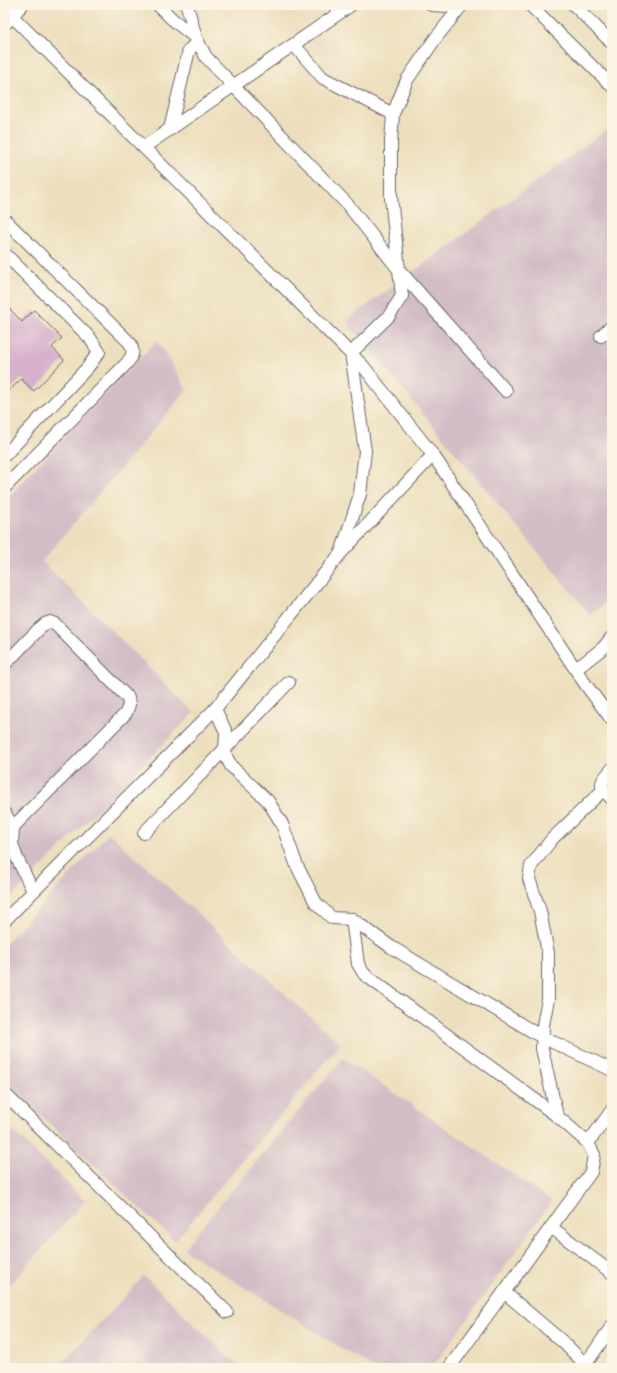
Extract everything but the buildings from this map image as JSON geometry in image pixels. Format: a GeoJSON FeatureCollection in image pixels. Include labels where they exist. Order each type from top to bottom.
{"type":"FeatureCollection","features":[{"type":"Feature","properties":{"kind":"street"},"geometry":{"type":"LineString","coordinates":[[22,5],[7,16],[144,147],[363,366],[432,454],[586,685],[612,720]]}},
{"type":"Feature","properties":{"kind":"street"},"geometry":{"type":"LineString","coordinates":[[158,5],[196,40]]}},
{"type":"Feature","properties":{"kind":"street"},"geometry":{"type":"LineString","coordinates":[[187,5],[196,40],[206,57],[348,205],[399,270],[506,391]]}},
{"type":"Feature","properties":{"kind":"street"},"geometry":{"type":"LineString","coordinates":[[144,147],[351,5]]}},
{"type":"Feature","properties":{"kind":"street"},"geometry":{"type":"LineString","coordinates":[[432,5],[461,5]]}},
{"type":"Feature","properties":{"kind":"street"},"geometry":{"type":"LineString","coordinates":[[351,353],[389,316],[402,296],[391,198],[391,142],[393,114],[407,80],[435,39],[461,5]]}},
{"type":"Feature","properties":{"kind":"street"},"geometry":{"type":"LineString","coordinates":[[530,5],[612,86]]}},
{"type":"Feature","properties":{"kind":"street"},"geometry":{"type":"LineString","coordinates":[[574,5],[612,43]]}},
{"type":"Feature","properties":{"kind":"street"},"geometry":{"type":"LineString","coordinates":[[170,129],[189,50],[196,40]]}},
{"type":"Feature","properties":{"kind":"street"},"geometry":{"type":"LineString","coordinates":[[294,45],[323,78],[393,114]]}},
{"type":"Feature","properties":{"kind":"street"},"geometry":{"type":"LineString","coordinates":[[5,220],[130,343],[133,349],[132,355],[127,363],[5,487]]}},
{"type":"Feature","properties":{"kind":"street"},"geometry":{"type":"LineString","coordinates":[[5,254],[90,338],[98,352],[88,366],[5,455]]}},
{"type":"Feature","properties":{"kind":"street"},"geometry":{"type":"LineString","coordinates":[[601,336],[612,326]]}},
{"type":"Feature","properties":{"kind":"street"},"geometry":{"type":"LineString","coordinates":[[341,553],[360,494],[365,451],[351,353]]}},
{"type":"Feature","properties":{"kind":"street"},"geometry":{"type":"LineString","coordinates":[[5,920],[32,891],[215,709],[341,553],[432,454]]}},
{"type":"Feature","properties":{"kind":"street"},"geometry":{"type":"LineString","coordinates":[[5,664],[39,628],[50,622],[55,624],[128,698],[129,705],[126,713],[12,828]]}},
{"type":"Feature","properties":{"kind":"street"},"geometry":{"type":"LineString","coordinates":[[576,669],[598,652],[612,637]]}},
{"type":"Feature","properties":{"kind":"street"},"geometry":{"type":"LineString","coordinates":[[144,833],[289,682]]}},
{"type":"Feature","properties":{"kind":"street"},"geometry":{"type":"LineString","coordinates":[[215,709],[226,732],[225,754],[231,766],[268,801],[282,824],[297,866],[316,903],[332,918],[352,919],[391,947],[542,1037],[612,1070]]}},
{"type":"Feature","properties":{"kind":"street"},"geometry":{"type":"LineString","coordinates":[[612,769],[601,781],[603,790],[612,799]]}},
{"type":"Feature","properties":{"kind":"street"},"geometry":{"type":"LineString","coordinates":[[557,1116],[542,1049],[542,1037],[548,999],[548,953],[540,911],[529,879],[531,866],[552,839],[603,790]]}},
{"type":"Feature","properties":{"kind":"street"},"geometry":{"type":"LineString","coordinates":[[5,814],[12,828],[12,844],[16,856],[32,891]]}},
{"type":"Feature","properties":{"kind":"street"},"geometry":{"type":"LineString","coordinates":[[352,919],[358,964],[364,974],[557,1116],[588,1143],[594,1156],[591,1172],[449,1368]]}},
{"type":"Feature","properties":{"kind":"street"},"geometry":{"type":"LineString","coordinates":[[5,1094],[227,1312]]}},
{"type":"Feature","properties":{"kind":"street"},"geometry":{"type":"LineString","coordinates":[[588,1143],[612,1110]]}},
{"type":"Feature","properties":{"kind":"street"},"geometry":{"type":"LineString","coordinates":[[551,1227],[612,1272]]}},
{"type":"Feature","properties":{"kind":"street"},"geometry":{"type":"LineString","coordinates":[[504,1292],[563,1342],[584,1366],[612,1326]]}},
{"type":"Feature","properties":{"kind":"shaded area"},"geometry":{"type":"Polygon","coordinates":[[[612,126],[612,598],[590,615],[346,321],[612,126]]]}},
{"type":"Feature","properties":{"kind":"shaded area"},"geometry":{"type":"Polygon","coordinates":[[[157,340],[187,390],[42,561],[194,713],[5,904],[5,500],[157,340]]]}},
{"type":"Feature","properties":{"kind":"shaded area"},"geometry":{"type":"Polygon","coordinates":[[[109,833],[340,1044],[175,1241],[5,1082],[5,944],[109,833]]]}},
{"type":"Feature","properties":{"kind":"shaded area"},"geometry":{"type":"Polygon","coordinates":[[[343,1058],[552,1201],[432,1368],[373,1368],[183,1249],[343,1058]]]}},
{"type":"Feature","properties":{"kind":"shaded area"},"geometry":{"type":"Polygon","coordinates":[[[5,1123],[85,1201],[5,1290],[5,1123]]]}},
{"type":"Feature","properties":{"kind":"shaded area"},"geometry":{"type":"Polygon","coordinates":[[[144,1276],[240,1368],[57,1368],[144,1276]]]}}]}
